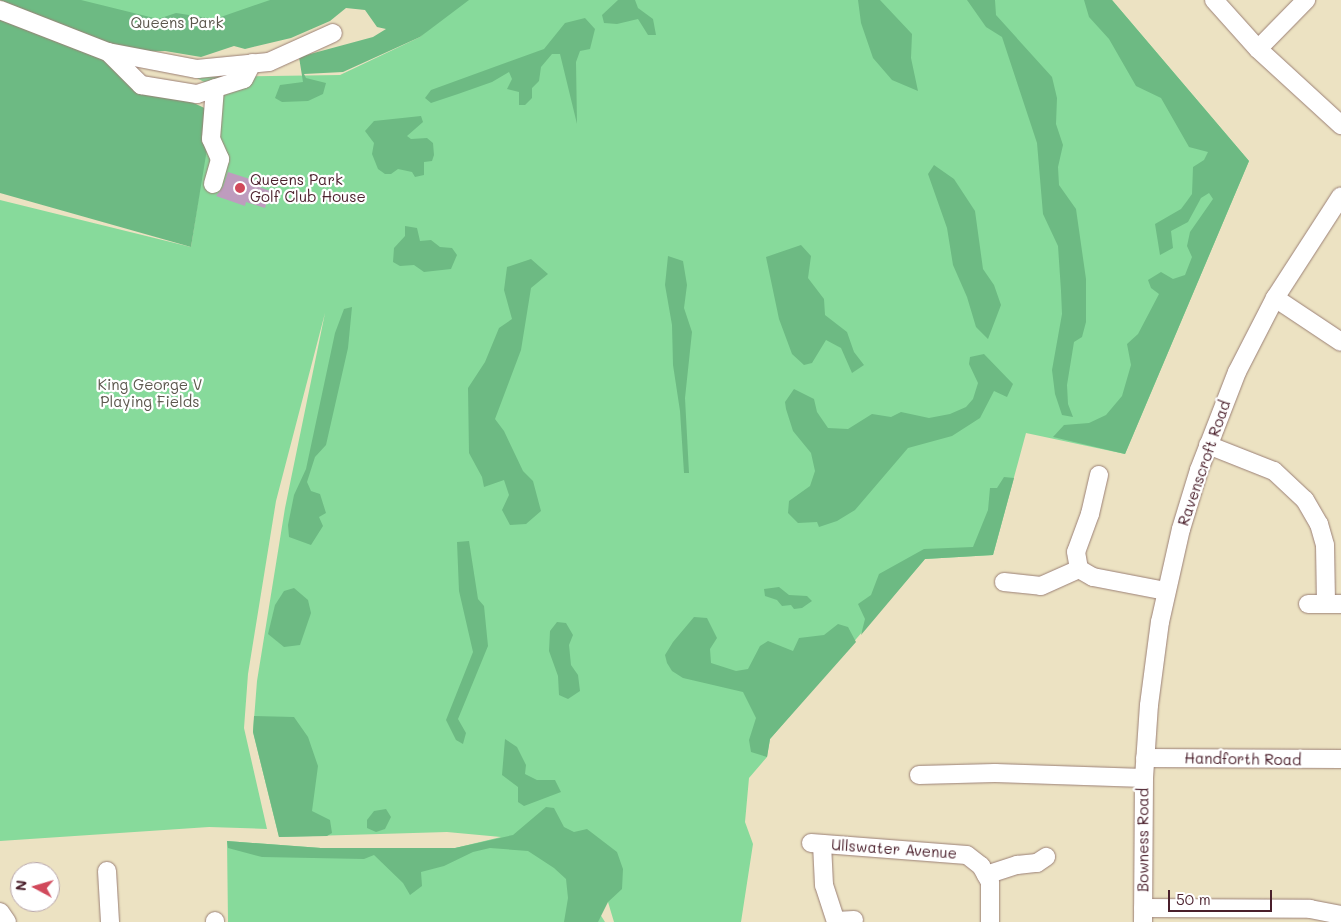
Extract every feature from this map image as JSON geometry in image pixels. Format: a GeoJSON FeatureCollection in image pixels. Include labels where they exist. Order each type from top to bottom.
{"type":"FeatureCollection","features":[{"type":"Feature","properties":{"kind":"street"},"geometry":{"type":"LineString","coordinates":[[1214,0],[1258,50],[1341,125]]}},
{"type":"Feature","properties":{"kind":"street"},"geometry":{"type":"LineString","coordinates":[[1258,50],[1306,0]]}},
{"type":"Feature","properties":{"kind":"street"},"geometry":{"type":"LineString","coordinates":[[0,10],[108,52],[197,69],[269,62],[333,33]]}},
{"type":"Feature","properties":{"kind":"street"},"geometry":{"type":"LineString","coordinates":[[108,52],[141,85],[197,94],[244,79],[252,64]]}},
{"type":"Feature","properties":{"kind":"street"},"geometry":{"type":"LineString","coordinates":[[197,69],[197,94]]}},
{"type":"Feature","properties":{"kind":"street"},"geometry":{"type":"LineString","coordinates":[[213,184],[220,159],[211,139],[215,88]]}},
{"type":"Feature","properties":{"kind":"street","name":"Ravenscroft Road"},"geometry":{"type":"LineString","coordinates":[[1145,758],[1154,661],[1166,591],[1208,446],[1237,372],[1275,298],[1341,196]]}},
{"type":"Feature","properties":{"kind":"street"},"geometry":{"type":"LineString","coordinates":[[1275,298],[1341,342]]}},
{"type":"Feature","properties":{"kind":"street"},"geometry":{"type":"LineString","coordinates":[[1208,446],[1274,471],[1305,500],[1319,524],[1325,546],[1334,604],[1308,604]]}},
{"type":"Feature","properties":{"kind":"street"},"geometry":{"type":"LineString","coordinates":[[1079,569],[1076,552],[1090,514],[1098,475]]}},
{"type":"Feature","properties":{"kind":"street"},"geometry":{"type":"LineString","coordinates":[[1079,569],[1093,577],[1166,591]]}},
{"type":"Feature","properties":{"kind":"street"},"geometry":{"type":"LineString","coordinates":[[1004,582],[1041,586],[1079,569]]}},
{"type":"Feature","properties":{"kind":"street","name":"Handforth Road"},"geometry":{"type":"LineString","coordinates":[[1145,758],[1341,759]]}},
{"type":"Feature","properties":{"kind":"street","name":"Bowness Road"},"geometry":{"type":"LineString","coordinates":[[1143,915],[1145,758]]}},
{"type":"Feature","properties":{"kind":"street"},"geometry":{"type":"LineString","coordinates":[[919,775],[996,773],[1144,778]]}},
{"type":"Feature","properties":{"kind":"street","name":"Ullswater Avenue"},"geometry":{"type":"LineString","coordinates":[[854,920],[836,921],[824,885],[817,843],[957,852],[975,860],[986,875]]}},
{"type":"Feature","properties":{"kind":"street"},"geometry":{"type":"LineString","coordinates":[[990,922],[991,892],[986,875],[1011,866],[1037,864],[1046,857]]}},
{"type":"Feature","properties":{"kind":"street"},"geometry":{"type":"LineString","coordinates":[[107,871],[110,922]]}},
{"type":"Feature","properties":{"kind":"street"},"geometry":{"type":"LineString","coordinates":[[1143,915],[1310,909],[1341,915]]}},
{"type":"Feature","properties":{"kind":"street"},"geometry":{"type":"LineString","coordinates":[[0,912],[8,922]]}},
{"type":"Feature","properties":{"kind":"green space","name":"Queens Park"},"geometry":{"type":"Polygon","coordinates":[[[0,0],[81,0],[158,19],[176,13],[215,19],[270,0],[469,0],[420,37],[343,72],[304,74],[306,78],[326,83],[323,94],[308,101],[282,102],[275,98],[280,85],[303,82],[299,57],[373,37],[386,29],[377,27],[365,10],[346,8],[330,21],[291,38],[245,49],[234,46],[201,57],[165,51],[134,52],[80,35],[0,0]]]}},
{"type":"Feature","properties":{"kind":"green space"},"geometry":{"type":"Polygon","coordinates":[[[1,0],[353,0],[277,33],[1,0]]]}},
{"type":"Feature","properties":{"kind":"green space","name":"King George V Playing Fields"},"geometry":{"type":"Polygon","coordinates":[[[462,0],[1112,0],[1249,161],[1125,454],[1026,433],[993,555],[925,559],[770,739],[767,757],[749,778],[745,822],[753,844],[741,922],[614,922],[608,902],[556,844],[605,922],[228,922],[227,841],[321,848],[455,848],[501,837],[447,832],[279,837],[253,732],[257,681],[285,508],[325,313],[276,501],[248,674],[244,728],[267,829],[209,827],[0,841],[0,200],[191,247],[215,88],[195,77],[340,75],[420,37],[462,0]]]}},
{"type":"Feature","properties":{"kind":"green space"},"geometry":{"type":"Polygon","coordinates":[[[618,0],[635,0],[638,8],[653,19],[656,35],[648,35],[638,19],[617,24],[604,23],[602,15],[618,0]]]}},
{"type":"Feature","properties":{"kind":"green space"},"geometry":{"type":"Polygon","coordinates":[[[858,0],[880,0],[912,34],[911,58],[918,91],[892,80],[873,58],[861,23],[858,0]]]}},
{"type":"Feature","properties":{"kind":"green space"},"geometry":{"type":"Polygon","coordinates":[[[967,0],[995,0],[996,15],[1052,77],[1057,98],[1056,124],[1063,145],[1058,167],[1059,185],[1076,209],[1086,279],[1086,322],[1082,337],[1074,342],[1067,385],[1068,404],[1073,417],[1062,415],[1055,394],[1052,370],[1062,314],[1058,246],[1043,214],[1037,143],[1002,37],[986,27],[967,0]]]}},
{"type":"Feature","properties":{"kind":"green space"},"geometry":{"type":"Polygon","coordinates":[[[1084,0],[1112,0],[1249,161],[1125,454],[1053,437],[1064,425],[1089,423],[1106,415],[1122,396],[1131,365],[1127,344],[1138,334],[1159,294],[1151,288],[1148,280],[1161,272],[1173,279],[1185,275],[1192,257],[1187,246],[1190,232],[1213,199],[1209,193],[1201,198],[1188,222],[1171,231],[1173,248],[1160,255],[1155,224],[1181,209],[1187,201],[1192,194],[1193,167],[1204,160],[1208,152],[1189,147],[1161,98],[1136,86],[1109,39],[1089,17],[1084,0]]]}},
{"type":"Feature","properties":{"kind":"green space"},"geometry":{"type":"Polygon","coordinates":[[[0,12],[108,52],[141,85],[168,91],[213,112],[191,247],[0,193],[0,12]]]}},
{"type":"Feature","properties":{"kind":"green space"},"geometry":{"type":"Polygon","coordinates":[[[585,18],[595,29],[590,49],[580,51],[576,62],[577,124],[560,54],[552,54],[541,67],[539,81],[532,88],[532,98],[525,105],[519,105],[519,92],[507,89],[512,79],[509,72],[492,82],[431,103],[425,98],[431,90],[544,49],[565,23],[585,18]]]}},
{"type":"Feature","properties":{"kind":"green space"},"geometry":{"type":"Polygon","coordinates":[[[421,116],[423,122],[407,136],[411,139],[427,138],[433,143],[434,155],[432,161],[424,162],[424,175],[415,177],[412,172],[398,169],[391,174],[385,174],[378,169],[372,154],[374,143],[365,131],[374,121],[421,116]]]}},
{"type":"Feature","properties":{"kind":"green space"},"geometry":{"type":"Polygon","coordinates":[[[934,165],[954,179],[975,211],[983,269],[994,285],[1001,305],[988,339],[976,327],[967,297],[953,265],[947,228],[928,174],[934,165]]]}},
{"type":"Feature","properties":{"kind":"green space"},"geometry":{"type":"Polygon","coordinates":[[[405,226],[417,228],[420,241],[431,240],[440,247],[452,248],[457,255],[451,269],[424,272],[414,265],[400,266],[393,262],[394,248],[405,236],[405,226]]]}},
{"type":"Feature","properties":{"kind":"green space"},"geometry":{"type":"Polygon","coordinates":[[[801,245],[811,256],[808,278],[824,299],[825,315],[847,332],[854,352],[864,365],[852,373],[841,348],[826,340],[812,363],[804,365],[792,354],[779,319],[766,257],[801,245]]]}},
{"type":"Feature","properties":{"kind":"green space"},"geometry":{"type":"Polygon","coordinates":[[[668,256],[683,261],[687,285],[684,308],[692,332],[685,398],[689,473],[684,473],[680,411],[673,365],[672,325],[665,285],[668,256]]]}},
{"type":"Feature","properties":{"kind":"green space"},"geometry":{"type":"Polygon","coordinates":[[[531,259],[548,274],[531,288],[521,350],[495,419],[504,431],[523,471],[533,481],[541,511],[526,524],[510,525],[502,510],[509,495],[504,480],[484,487],[482,477],[469,453],[468,388],[485,362],[499,328],[512,319],[504,290],[507,267],[531,259]]]}},
{"type":"Feature","properties":{"kind":"green space"},"geometry":{"type":"Polygon","coordinates":[[[352,307],[348,348],[326,445],[315,457],[307,482],[311,491],[320,494],[326,513],[319,517],[323,526],[311,545],[289,537],[288,525],[294,495],[306,469],[335,333],[344,309],[352,307]]]}},
{"type":"Feature","properties":{"kind":"green space"},"geometry":{"type":"Polygon","coordinates":[[[984,354],[1013,384],[1007,397],[994,391],[980,418],[952,436],[908,448],[855,510],[837,521],[819,527],[817,522],[798,523],[788,513],[789,501],[810,486],[815,471],[811,453],[793,431],[786,409],[785,402],[794,389],[814,399],[817,412],[828,428],[848,429],[872,414],[891,417],[901,412],[929,418],[950,414],[966,407],[973,399],[978,383],[969,364],[970,357],[984,354]]]}},
{"type":"Feature","properties":{"kind":"green space"},"geometry":{"type":"Polygon","coordinates":[[[1004,477],[1014,478],[993,555],[925,559],[861,635],[865,619],[858,604],[871,595],[879,574],[924,549],[973,547],[988,510],[990,488],[997,488],[1004,477]]]}},
{"type":"Feature","properties":{"kind":"green space"},"geometry":{"type":"Polygon","coordinates":[[[469,541],[478,599],[484,606],[488,646],[458,719],[466,733],[463,744],[456,740],[446,720],[473,652],[459,591],[457,542],[469,541]]]}},
{"type":"Feature","properties":{"kind":"green space"},"geometry":{"type":"Polygon","coordinates":[[[779,587],[789,595],[807,596],[812,601],[802,608],[794,609],[791,605],[782,606],[777,600],[765,596],[764,589],[779,587]]]}},
{"type":"Feature","properties":{"kind":"green space"},"geometry":{"type":"Polygon","coordinates":[[[294,588],[308,600],[311,613],[300,645],[284,647],[268,634],[275,605],[284,591],[294,588]]]}},
{"type":"Feature","properties":{"kind":"green space"},"geometry":{"type":"Polygon","coordinates":[[[694,617],[707,618],[717,638],[710,649],[711,663],[736,671],[748,669],[760,646],[768,641],[793,651],[799,638],[824,635],[838,624],[848,627],[856,642],[770,739],[767,757],[751,752],[749,740],[756,718],[743,692],[683,678],[672,671],[667,663],[665,655],[673,642],[694,617]]]}},
{"type":"Feature","properties":{"kind":"green space"},"geometry":{"type":"Polygon","coordinates":[[[557,622],[566,623],[573,635],[569,645],[571,665],[578,675],[580,691],[568,699],[559,695],[558,676],[549,651],[550,631],[557,622]]]}},
{"type":"Feature","properties":{"kind":"green space"},"geometry":{"type":"Polygon","coordinates":[[[254,716],[294,717],[308,737],[318,766],[312,811],[330,820],[332,833],[327,836],[279,837],[253,732],[254,716]]]}},
{"type":"Feature","properties":{"kind":"green space"},"geometry":{"type":"Polygon","coordinates":[[[505,739],[517,747],[526,765],[525,774],[537,780],[555,780],[561,792],[524,806],[518,802],[518,787],[502,775],[505,739]]]}},
{"type":"Feature","properties":{"kind":"green space"},"geometry":{"type":"Polygon","coordinates":[[[546,807],[554,808],[564,827],[574,832],[587,829],[617,852],[623,869],[622,889],[608,902],[598,922],[564,922],[568,898],[566,879],[554,868],[528,851],[490,848],[473,852],[444,866],[421,872],[422,886],[410,895],[403,883],[374,855],[364,859],[262,857],[228,848],[227,841],[321,848],[455,848],[513,835],[546,807]]]}},
{"type":"Feature","properties":{"kind":"green space"},"geometry":{"type":"Polygon","coordinates":[[[386,809],[391,817],[385,829],[376,832],[367,828],[367,820],[374,811],[386,809]]]}},
{"type":"Feature","properties":{"kind":"building","name":"Queens Park Golf Club House"},"geometry":{"type":"Polygon","coordinates":[[[228,172],[256,181],[254,185],[270,191],[265,208],[246,202],[245,206],[216,196],[223,187],[228,172]]]}},
{"type":"Feature","properties":{"kind":"place","name":"Queens Park Golf Club House"},"geometry":{"type":"Point","coordinates":[240,188]}}]}
